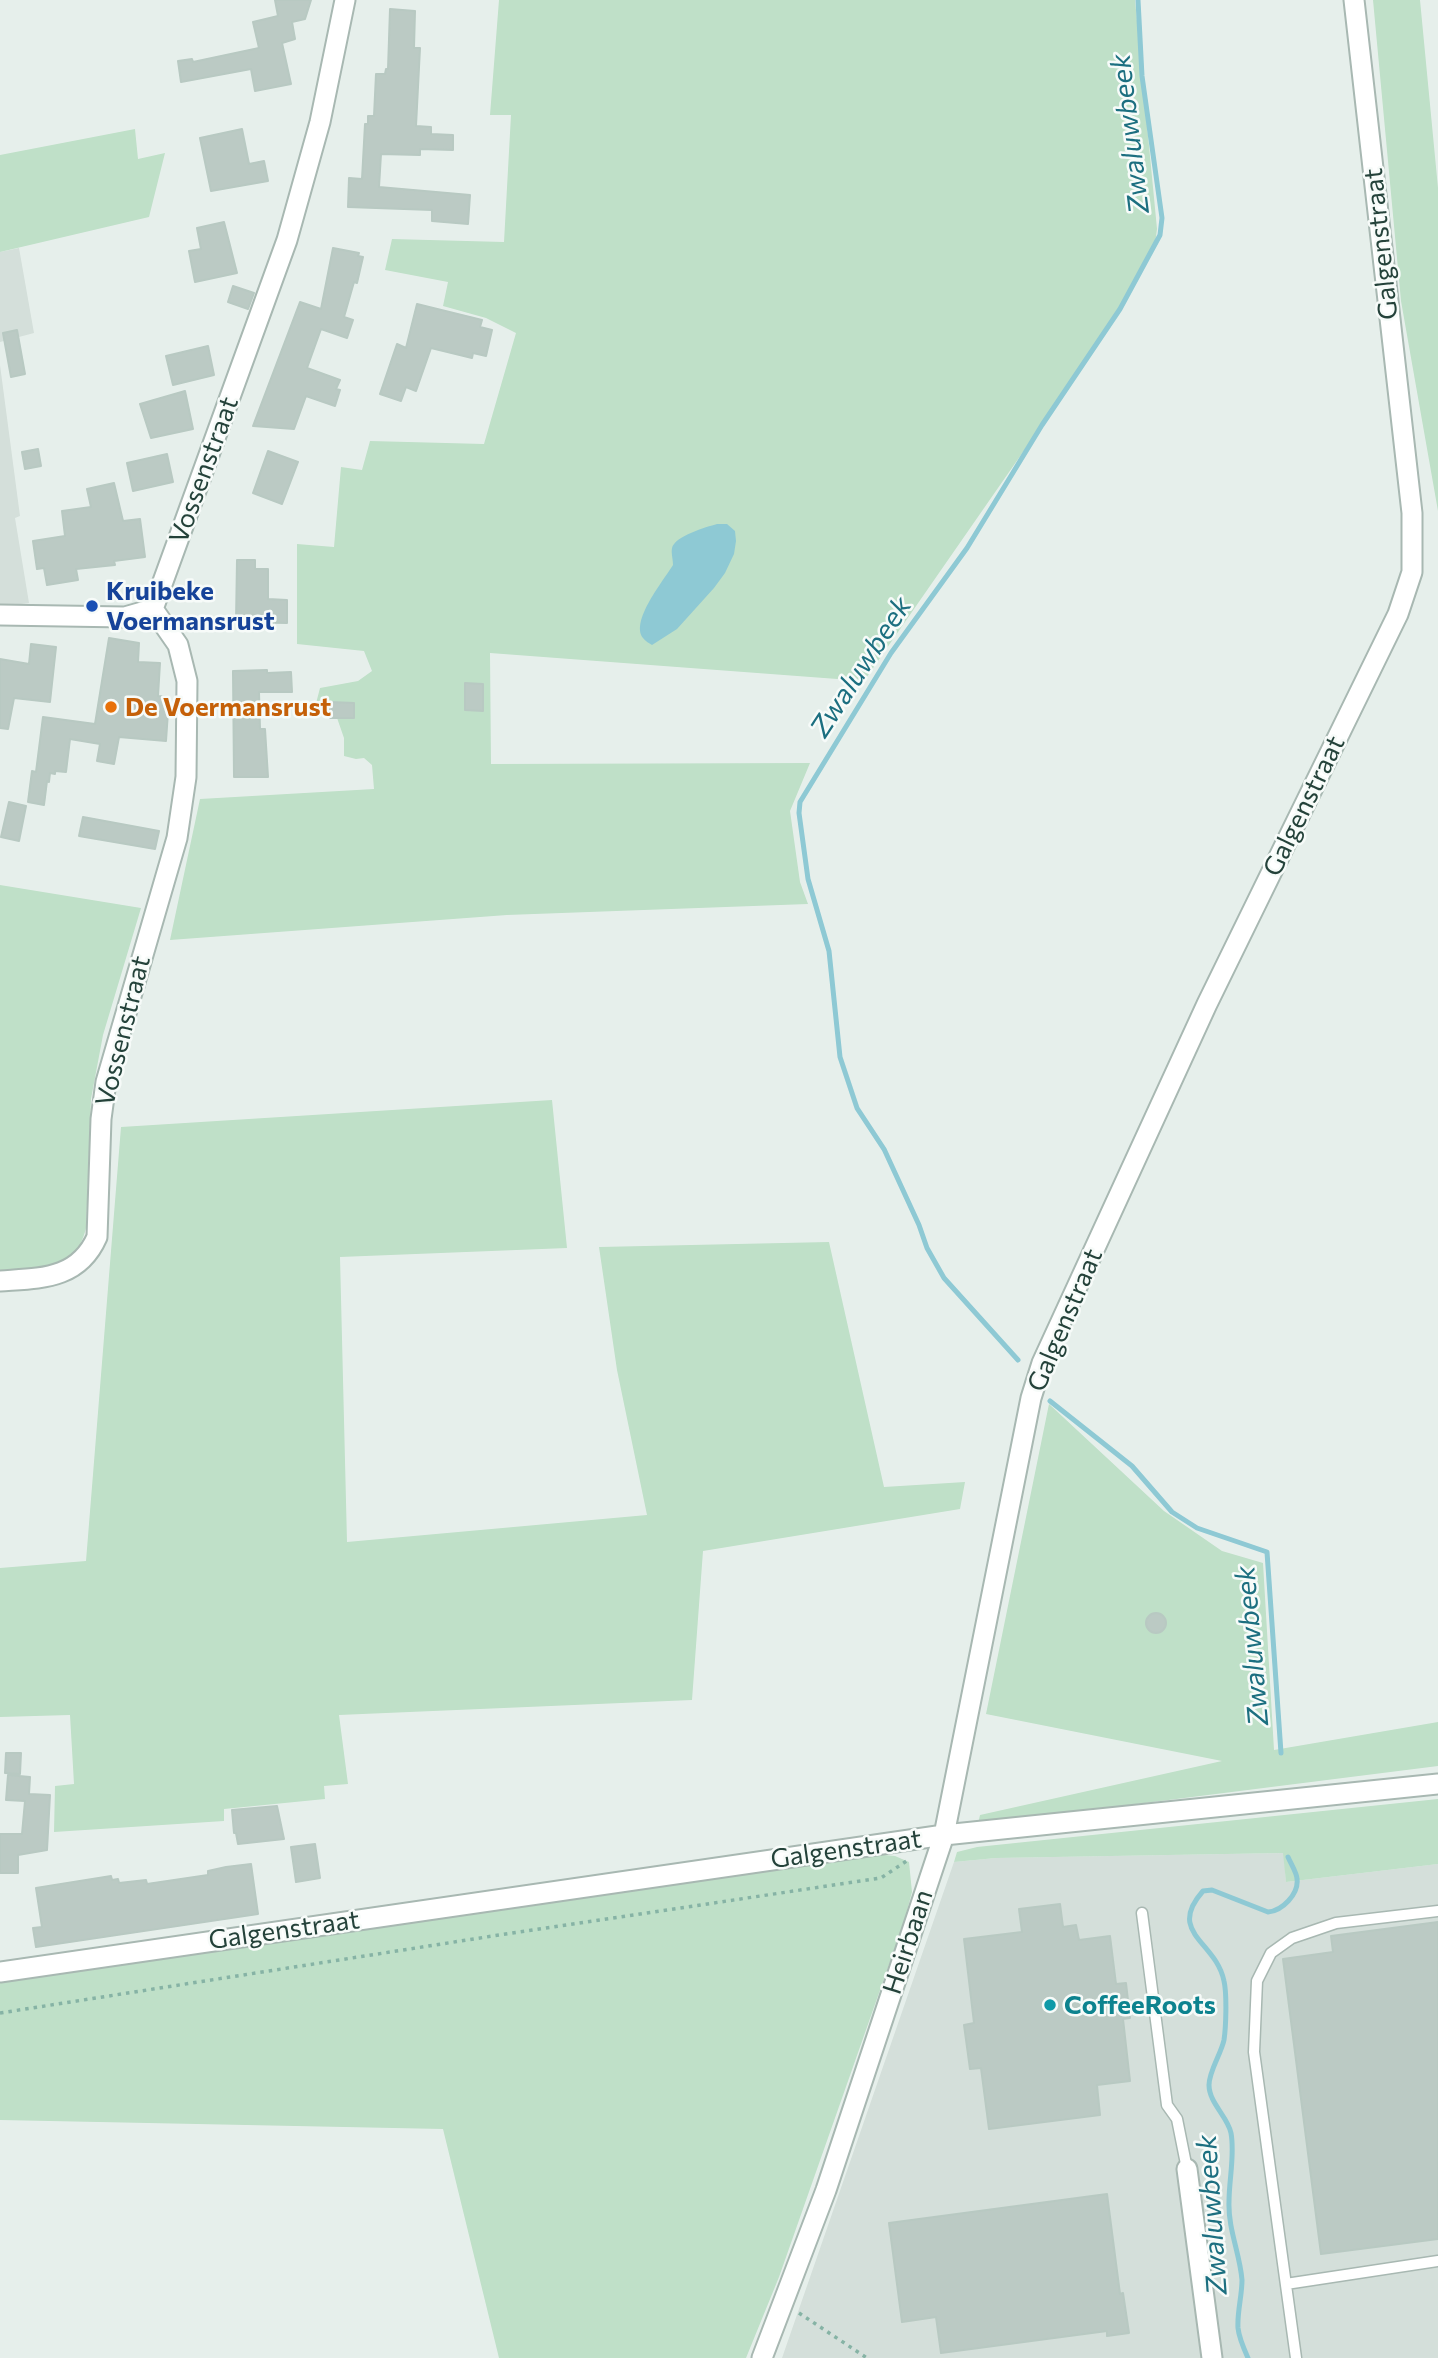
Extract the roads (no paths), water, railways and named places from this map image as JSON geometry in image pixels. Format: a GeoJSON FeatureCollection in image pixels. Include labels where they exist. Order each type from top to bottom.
{"type":"FeatureCollection","features":[{"type":"Feature","properties":{"kind":"street","name":"Vossenstraat"},"geometry":{"type":"LineString","coordinates":[[0,1281],[55,1276],[90,1252],[97,1237],[106,1082],[177,838],[186,777],[187,681],[178,645],[153,609],[287,240],[320,122],[345,0]]}},
{"type":"Feature","properties":{"kind":"street","name":"Galgenstraat"},"geometry":{"type":"LineString","coordinates":[[0,1972],[944,1835],[1031,1398],[1042,1363],[1207,1004],[1398,614],[1412,572],[1412,513],[1354,0]]}},
{"type":"Feature","properties":{"kind":"street"},"geometry":{"type":"LineString","coordinates":[[0,615],[125,617],[153,609]]}},
{"type":"Feature","properties":{"kind":"street"},"geometry":{"type":"LineString","coordinates":[[944,1835],[1438,1784]]}},
{"type":"Feature","properties":{"kind":"street","name":"Heirbaan"},"geometry":{"type":"LineString","coordinates":[[762,2358],[872,2056],[908,1938],[944,1835]]}},
{"type":"Feature","properties":{"kind":"street"},"geometry":{"type":"LineString","coordinates":[[1186,2169],[1212,2358]]}},
{"type":"Feature","properties":{"kind":"lane"},"geometry":{"type":"LineString","coordinates":[[1296,2358],[1254,2052],[1257,1981],[1271,1953],[1292,1938],[1336,1923],[1438,1911]]}},
{"type":"Feature","properties":{"kind":"lane"},"geometry":{"type":"LineString","coordinates":[[1142,1913],[1167,2105],[1177,2119],[1186,2169]]}},
{"type":"Feature","properties":{"kind":"lane"},"geometry":{"type":"LineString","coordinates":[[1286,2284],[1438,2261]]}},
{"type":"Feature","properties":{"kind":"water"},"geometry":{"type":"Polygon","coordinates":[[[717,524],[727,524],[735,531],[734,554],[725,573],[677,629],[652,645],[643,638],[640,631],[641,622],[644,611],[673,565],[674,544],[685,536],[717,524]]]}},
{"type":"Feature","properties":{"kind":"waterway","name":"Zwaluwbeek"},"geometry":{"type":"LineString","coordinates":[[1018,1360],[944,1278],[927,1248],[884,1149],[857,1108],[840,1057],[829,951],[808,879],[799,813],[800,802],[891,653],[967,548],[1042,425],[1120,309],[1160,235],[1162,218],[1142,76],[1138,0]]}},
{"type":"Feature","properties":{"kind":"waterway","name":"Zwaluwbeek"},"geometry":{"type":"LineString","coordinates":[[1050,1401],[1132,1466],[1172,1512],[1197,1528],[1267,1552],[1281,1753]]}},
{"type":"Feature","properties":{"kind":"waterway","name":"Zwaluwbeek"},"geometry":{"type":"LineString","coordinates":[[1248,2358],[1238,2328],[1242,2280],[1229,2212],[1231,2133],[1212,2098],[1209,2085],[1224,2040],[1225,1987],[1219,1967],[1191,1927],[1190,1917],[1193,1905],[1203,1891],[1212,1890],[1268,1912],[1279,1909],[1292,1896],[1297,1885],[1296,1874],[1288,1857]]}},
{"type":"Feature","properties":{"kind":"place","name":"Kruibeke Voermansrust"},"geometry":{"type":"Point","coordinates":[92,606]}},
{"type":"Feature","properties":{"kind":"place","name":"De Voermansrust"},"geometry":{"type":"Point","coordinates":[111,707]}},
{"type":"Feature","properties":{"kind":"place","name":"CoffeeRoots"},"geometry":{"type":"Point","coordinates":[1050,2005]}}]}
